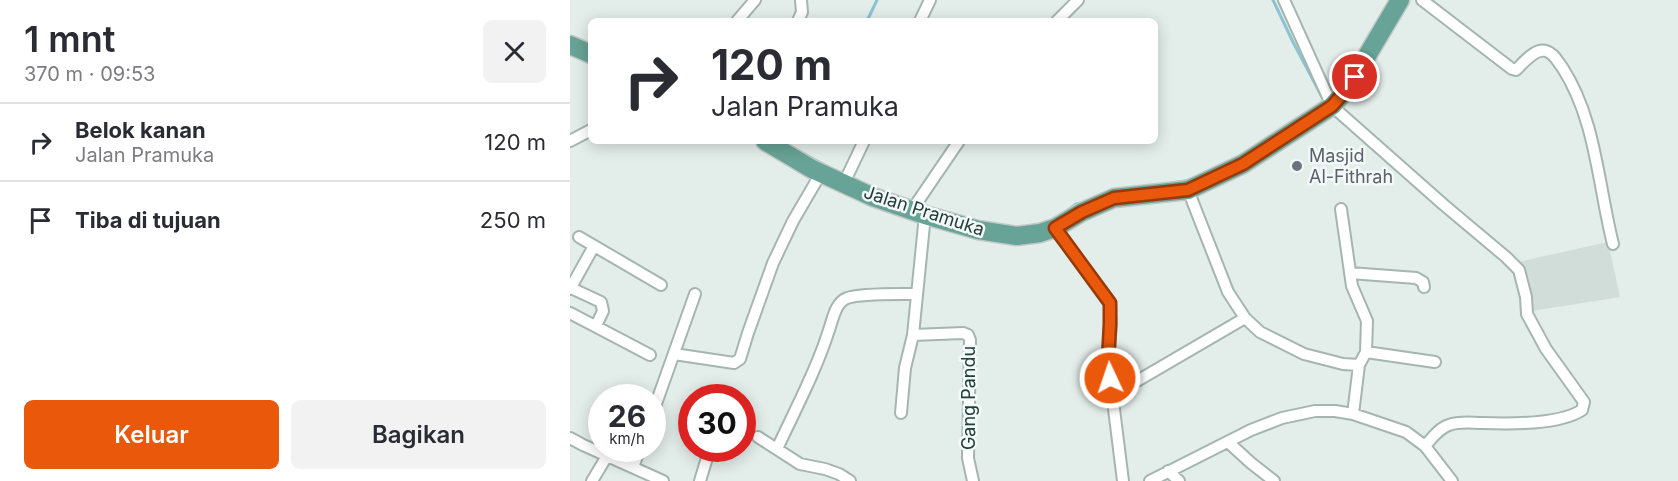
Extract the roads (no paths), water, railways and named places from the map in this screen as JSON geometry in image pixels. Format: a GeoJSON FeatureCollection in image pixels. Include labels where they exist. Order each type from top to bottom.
{"type":"FeatureCollection","features":[{"type":"Feature","properties":{"kind":"main road","name":"Jalan Pramuka"},"geometry":{"type":"LineString","coordinates":[[778,144],[821,173],[873,197],[978,230],[1017,236],[1040,233],[1055,228],[1082,212],[1114,198],[1188,190],[1243,164],[1332,106],[1348,88],[1400,0]]}},
{"type":"Feature","properties":{"kind":"main road"},"geometry":{"type":"LineString","coordinates":[[570,45],[588,53]]}},
{"type":"Feature","properties":{"kind":"street"},"geometry":{"type":"LineString","coordinates":[[740,18],[755,0]]}},
{"type":"Feature","properties":{"kind":"street"},"geometry":{"type":"LineString","coordinates":[[799,18],[802,12],[801,0]]}},
{"type":"Feature","properties":{"kind":"street"},"geometry":{"type":"LineString","coordinates":[[921,18],[930,0]]}},
{"type":"Feature","properties":{"kind":"street"},"geometry":{"type":"LineString","coordinates":[[1061,18],[1078,0]]}},
{"type":"Feature","properties":{"kind":"street"},"geometry":{"type":"LineString","coordinates":[[1284,0],[1332,106],[1519,270],[1526,297],[1527,314],[1546,349],[1584,402],[1582,410],[1574,415],[1522,423],[1459,422],[1447,425],[1425,446]]}},
{"type":"Feature","properties":{"kind":"street"},"geometry":{"type":"LineString","coordinates":[[1422,0],[1512,69],[1516,70],[1539,51],[1554,55],[1570,80],[1587,125],[1613,244]]}},
{"type":"Feature","properties":{"kind":"street"},"geometry":{"type":"LineString","coordinates":[[570,141],[588,132]]}},
{"type":"Feature","properties":{"kind":"street"},"geometry":{"type":"LineString","coordinates":[[844,183],[863,144]]}},
{"type":"Feature","properties":{"kind":"street"},"geometry":{"type":"LineString","coordinates":[[901,413],[905,368],[913,335],[917,294],[919,212],[957,144]]}},
{"type":"Feature","properties":{"kind":"street"},"geometry":{"type":"LineString","coordinates":[[674,354],[734,363],[740,359],[773,263],[793,221],[821,173]]}},
{"type":"Feature","properties":{"kind":"street"},"geometry":{"type":"LineString","coordinates":[[1188,190],[1228,292],[1245,318],[1260,332],[1304,354],[1343,364],[1359,365]]}},
{"type":"Feature","properties":{"kind":"street"},"geometry":{"type":"LineString","coordinates":[[1341,209],[1352,286],[1367,321],[1366,352],[1359,365],[1353,414]]}},
{"type":"Feature","properties":{"kind":"street"},"geometry":{"type":"LineString","coordinates":[[1055,228],[1110,303],[1108,361],[1122,481]]}},
{"type":"Feature","properties":{"kind":"street"},"geometry":{"type":"LineString","coordinates":[[579,237],[661,285]]}},
{"type":"Feature","properties":{"kind":"street"},"geometry":{"type":"LineString","coordinates":[[594,246],[570,288],[601,302],[603,311],[596,326]]}},
{"type":"Feature","properties":{"kind":"street"},"geometry":{"type":"LineString","coordinates":[[1350,273],[1416,278],[1423,282],[1424,287]]}},
{"type":"Feature","properties":{"kind":"street"},"geometry":{"type":"LineString","coordinates":[[663,384],[695,294]]}},
{"type":"Feature","properties":{"kind":"street"},"geometry":{"type":"LineString","coordinates":[[777,449],[824,346],[840,303],[846,298],[857,296],[917,294]]}},
{"type":"Feature","properties":{"kind":"street"},"geometry":{"type":"LineString","coordinates":[[570,313],[650,355]]}},
{"type":"Feature","properties":{"kind":"street"},"geometry":{"type":"LineString","coordinates":[[1113,395],[1245,318]]}},
{"type":"Feature","properties":{"kind":"street","name":"Gang Pandu"},"geometry":{"type":"LineString","coordinates":[[913,335],[963,333],[968,335],[970,340],[968,458],[973,481]]}},
{"type":"Feature","properties":{"kind":"street"},"geometry":{"type":"LineString","coordinates":[[1366,352],[1435,362]]}},
{"type":"Feature","properties":{"kind":"street"},"geometry":{"type":"LineString","coordinates":[[1150,481],[1251,430],[1282,418],[1315,411],[1335,411],[1353,414],[1406,432],[1425,446],[1452,481]]}},
{"type":"Feature","properties":{"kind":"street"},"geometry":{"type":"LineString","coordinates":[[758,437],[800,464],[825,469],[850,481]]}},
{"type":"Feature","properties":{"kind":"street"},"geometry":{"type":"LineString","coordinates":[[570,438],[588,447]]}},
{"type":"Feature","properties":{"kind":"street"},"geometry":{"type":"LineString","coordinates":[[1228,442],[1274,481]]}},
{"type":"Feature","properties":{"kind":"street"},"geometry":{"type":"LineString","coordinates":[[592,481],[603,462]]}},
{"type":"Feature","properties":{"kind":"street"},"geometry":{"type":"LineString","coordinates":[[621,462],[663,481]]}},
{"type":"Feature","properties":{"kind":"street"},"geometry":{"type":"LineString","coordinates":[[633,467],[635,462]]}},
{"type":"Feature","properties":{"kind":"street"},"geometry":{"type":"LineString","coordinates":[[699,481],[705,462]]}},
{"type":"Feature","properties":{"kind":"street"},"geometry":{"type":"LineString","coordinates":[[1168,471],[1179,481]]}},
{"type":"Feature","properties":{"kind":"waterway"},"geometry":{"type":"LineString","coordinates":[[868,18],[877,0]]}},
{"type":"Feature","properties":{"kind":"waterway"},"geometry":{"type":"LineString","coordinates":[[1273,0],[1321,95]]}},
{"type":"Feature","properties":{"kind":"waterway"},"geometry":{"type":"LineString","coordinates":[[797,150],[828,167]]}},
{"type":"Feature","properties":{"kind":"waterway"},"geometry":{"type":"LineString","coordinates":[[1173,183],[1190,180]]}},
{"type":"Feature","properties":{"kind":"waterway"},"geometry":{"type":"LineString","coordinates":[[1067,211],[1076,204],[1082,203]]}},
{"type":"Feature","properties":{"kind":"place","name":"Masjid Al-Fithrah"},"geometry":{"type":"Point","coordinates":[1297,166]}}]}
